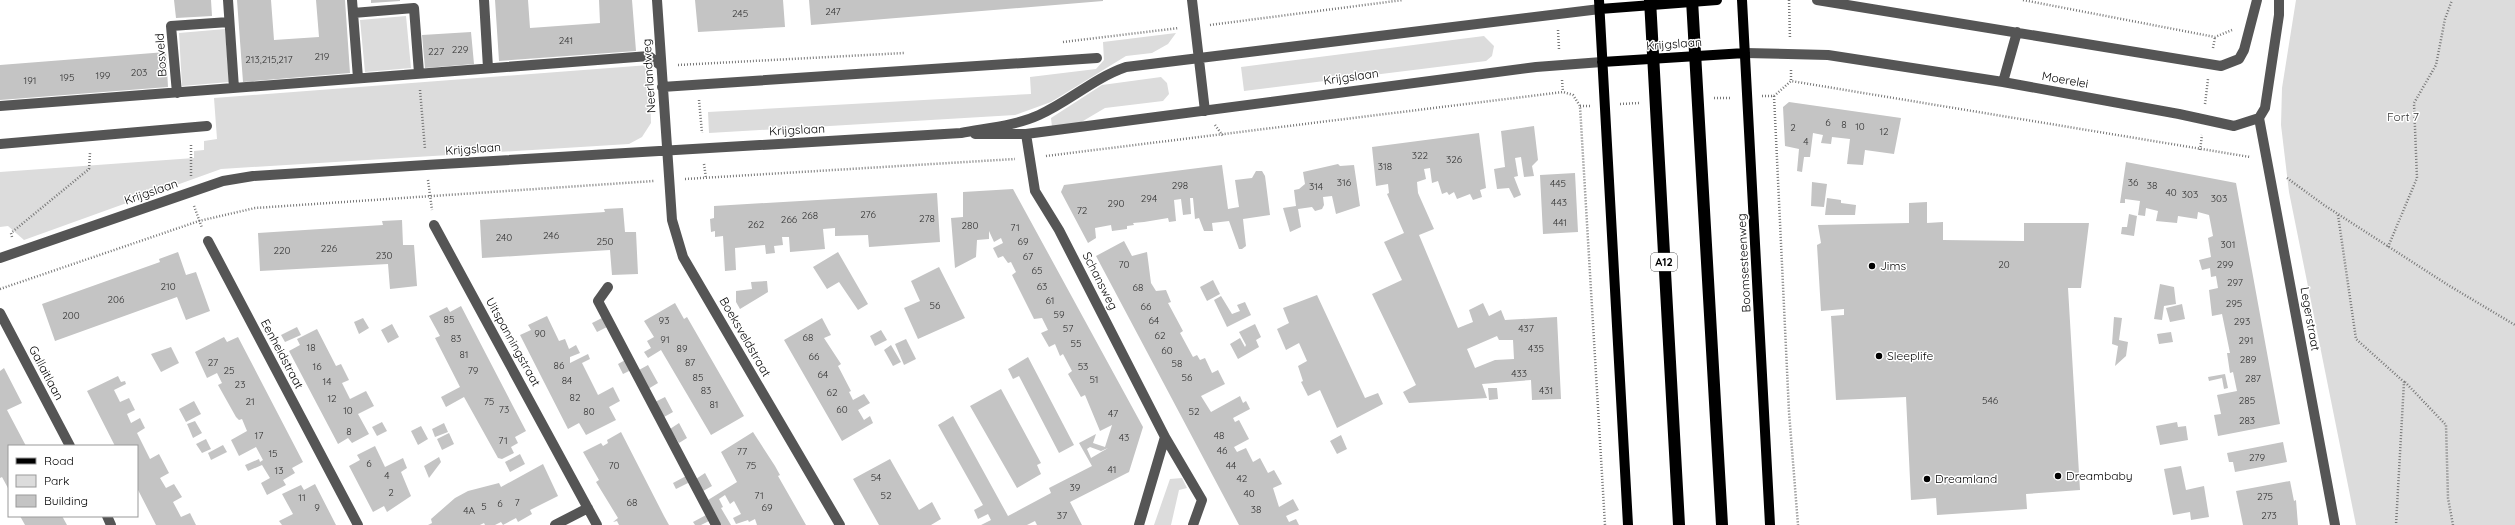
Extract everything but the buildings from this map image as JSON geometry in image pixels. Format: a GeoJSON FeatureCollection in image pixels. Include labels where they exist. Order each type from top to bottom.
{"type":"FeatureCollection","features":[{"type":"Feature","properties":{"kind":"highway","name":"A12"},"geometry":{"type":"LineString","coordinates":[[1650,0],[1679,525]]}},
{"type":"Feature","properties":{"kind":"highway"},"geometry":{"type":"LineString","coordinates":[[1692,0],[1722,525]]}},
{"type":"Feature","properties":{"kind":"main road","name":"Krijgslaan"},"geometry":{"type":"LineString","coordinates":[[1600,5],[1717,0]]}},
{"type":"Feature","properties":{"kind":"main road","name":"Boomsesteenweg"},"geometry":{"type":"LineString","coordinates":[[1742,0],[1770,525]]}},
{"type":"Feature","properties":{"kind":"main road"},"geometry":{"type":"LineString","coordinates":[[1600,5],[1628,525]]}},
{"type":"Feature","properties":{"kind":"main road","name":"Krijgslaan"},"geometry":{"type":"LineString","coordinates":[[1602,62],[1744,53]]}},
{"type":"Feature","properties":{"kind":"street"},"geometry":{"type":"LineString","coordinates":[[228,0],[234,88]]}},
{"type":"Feature","properties":{"kind":"street"},"geometry":{"type":"LineString","coordinates":[[352,0],[358,78]]}},
{"type":"Feature","properties":{"kind":"street"},"geometry":{"type":"LineString","coordinates":[[484,0],[488,68]]}},
{"type":"Feature","properties":{"kind":"street","name":"Neerlandweg"},"geometry":{"type":"LineString","coordinates":[[657,0],[667,150]]}},
{"type":"Feature","properties":{"kind":"street"},"geometry":{"type":"LineString","coordinates":[[1192,0],[1206,111]]}},
{"type":"Feature","properties":{"kind":"street"},"geometry":{"type":"LineString","coordinates":[[1817,0],[2221,66],[2239,59],[2244,50],[2257,0]]}},
{"type":"Feature","properties":{"kind":"street"},"geometry":{"type":"LineString","coordinates":[[2259,118],[2268,98],[2279,15],[2279,0]]}},
{"type":"Feature","properties":{"kind":"street","name":"Krijgslaan"},"geometry":{"type":"LineString","coordinates":[[961,133],[1010,124],[1039,115],[1108,73],[1126,67],[1557,14],[1600,5]]}},
{"type":"Feature","properties":{"kind":"street"},"geometry":{"type":"LineString","coordinates":[[353,13],[414,8],[419,73]]}},
{"type":"Feature","properties":{"kind":"street","name":"Bosveld"},"geometry":{"type":"LineString","coordinates":[[176,93],[171,26],[229,22]]}},
{"type":"Feature","properties":{"kind":"street"},"geometry":{"type":"LineString","coordinates":[[2002,82],[2017,32]]}},
{"type":"Feature","properties":{"kind":"street","name":"Moerelei"},"geometry":{"type":"LineString","coordinates":[[1744,53],[1828,55],[2002,82],[2234,126],[2259,118]]}},
{"type":"Feature","properties":{"kind":"street"},"geometry":{"type":"LineString","coordinates":[[0,106],[649,56],[661,66]]}},
{"type":"Feature","properties":{"kind":"street"},"geometry":{"type":"LineString","coordinates":[[662,87],[1097,58]]}},
{"type":"Feature","properties":{"kind":"street","name":"Krijgslaan"},"geometry":{"type":"LineString","coordinates":[[0,258],[223,181],[253,176],[961,133],[1026,134],[1560,64],[1602,62]]}},
{"type":"Feature","properties":{"kind":"street","name":"Legerstraat"},"geometry":{"type":"LineString","coordinates":[[2259,118],[2335,525]]}},
{"type":"Feature","properties":{"kind":"street"},"geometry":{"type":"LineString","coordinates":[[0,144],[207,126]]}},
{"type":"Feature","properties":{"kind":"street","name":"Schansweg"},"geometry":{"type":"LineString","coordinates":[[1026,134],[1035,191],[1059,230],[1165,437],[1202,500],[1194,525]]}},
{"type":"Feature","properties":{"kind":"street","name":"Boeksveldstraat"},"geometry":{"type":"LineString","coordinates":[[667,150],[672,220],[683,257],[840,525]]}},
{"type":"Feature","properties":{"kind":"street","name":"Uitspanningstraat"},"geometry":{"type":"LineString","coordinates":[[434,225],[597,525]]}},
{"type":"Feature","properties":{"kind":"street","name":"Eenheidstraat"},"geometry":{"type":"LineString","coordinates":[[208,241],[358,525]]}},
{"type":"Feature","properties":{"kind":"street"},"geometry":{"type":"LineString","coordinates":[[608,287],[598,301],[716,525]]}},
{"type":"Feature","properties":{"kind":"street","name":"Gallaitlaan"},"geometry":{"type":"LineString","coordinates":[[0,313],[69,445]]}},
{"type":"Feature","properties":{"kind":"street"},"geometry":{"type":"LineString","coordinates":[[1139,525],[1165,437]]}},
{"type":"Feature","properties":{"kind":"street"},"geometry":{"type":"LineString","coordinates":[[555,525],[588,508]]}},
{"type":"Feature","properties":{"kind":"path"},"geometry":{"type":"LineString","coordinates":[[1057,43],[1403,0]]}},
{"type":"Feature","properties":{"kind":"path"},"geometry":{"type":"LineString","coordinates":[[2023,0],[2215,37]]}},
{"type":"Feature","properties":{"kind":"path"},"geometry":{"type":"LineString","coordinates":[[2388,247],[2417,178],[2414,103],[2436,65],[2445,19],[2452,0]]}},
{"type":"Feature","properties":{"kind":"path"},"geometry":{"type":"LineString","coordinates":[[1557,14],[1563,92]]}},
{"type":"Feature","properties":{"kind":"path"},"geometry":{"type":"LineString","coordinates":[[706,178],[697,64],[908,53]]}},
{"type":"Feature","properties":{"kind":"path"},"geometry":{"type":"LineString","coordinates":[[419,73],[426,165],[434,225]]}},
{"type":"Feature","properties":{"kind":"path"},"geometry":{"type":"LineString","coordinates":[[1708,99],[1774,96],[1792,81],[2252,158],[2269,166],[2388,247],[2515,325]]}},
{"type":"Feature","properties":{"kind":"path"},"geometry":{"type":"LineString","coordinates":[[0,289],[199,221],[255,208],[430,195],[1030,158],[1563,92],[1573,95],[1580,106],[1605,525]]}},
{"type":"Feature","properties":{"kind":"path"},"geometry":{"type":"LineString","coordinates":[[1774,96],[1789,412],[1798,525]]}},
{"type":"Feature","properties":{"kind":"path"},"geometry":{"type":"LineString","coordinates":[[1580,106],[1645,102]]}},
{"type":"Feature","properties":{"kind":"path"},"geometry":{"type":"LineString","coordinates":[[17,252],[11,233],[88,169],[91,136]]}},
{"type":"Feature","properties":{"kind":"path"},"geometry":{"type":"LineString","coordinates":[[190,192],[199,221],[208,241]]}},
{"type":"Feature","properties":{"kind":"path"},"geometry":{"type":"LineString","coordinates":[[2338,214],[2356,339],[2404,382],[2446,425],[2448,498],[2453,525]]}},
{"type":"Feature","properties":{"kind":"path"},"geometry":{"type":"LineString","coordinates":[[2396,525],[2404,382]]}},
{"type":"Feature","properties":{"kind":"green space","name":"Fort 7"},"geometry":{"type":"Polygon","coordinates":[[[2296,0],[2515,0],[2515,525],[2356,525],[2289,192],[2281,125],[2282,88],[2296,0]]]}},
{"type":"Feature","properties":{"kind":"green space"},"geometry":{"type":"Polygon","coordinates":[[[406,16],[411,68],[365,72],[360,20],[406,16]]]}},
{"type":"Feature","properties":{"kind":"green space"},"geometry":{"type":"Polygon","coordinates":[[[225,29],[229,82],[182,86],[179,33],[225,29]]]}},
{"type":"Feature","properties":{"kind":"green space"},"geometry":{"type":"Polygon","coordinates":[[[1176,33],[1168,44],[1152,53],[1126,56],[1051,102],[1015,115],[709,133],[708,112],[1031,94],[1030,77],[1096,69],[1104,60],[1103,42],[1176,33]]]}},
{"type":"Feature","properties":{"kind":"green space"},"geometry":{"type":"Polygon","coordinates":[[[1484,36],[1494,46],[1492,56],[1486,61],[1244,91],[1241,67],[1484,36]]]}},
{"type":"Feature","properties":{"kind":"green space"},"geometry":{"type":"Polygon","coordinates":[[[649,65],[651,123],[642,137],[629,144],[221,169],[24,240],[8,226],[0,227],[0,172],[194,158],[194,151],[204,150],[204,141],[217,139],[214,98],[649,65]]]}},
{"type":"Feature","properties":{"kind":"green space"},"geometry":{"type":"Polygon","coordinates":[[[1161,77],[1167,83],[1169,94],[1163,101],[1105,108],[1078,124],[1052,127],[1051,118],[1102,85],[1161,77]]]}},
{"type":"Feature","properties":{"kind":"green space"},"geometry":{"type":"Polygon","coordinates":[[[1182,478],[1187,488],[1179,490],[1171,525],[1154,525],[1170,479],[1182,478]]]}},
{"type":"Feature","properties":{"kind":"place","name":"Jims"},"geometry":{"type":"Point","coordinates":[1872,266]}},
{"type":"Feature","properties":{"kind":"place","name":"Sleeplife"},"geometry":{"type":"Point","coordinates":[1879,356]}},
{"type":"Feature","properties":{"kind":"place","name":"Dreambaby"},"geometry":{"type":"Point","coordinates":[2058,476]}},
{"type":"Feature","properties":{"kind":"place","name":"Dreamland"},"geometry":{"type":"Point","coordinates":[1927,479]}}]}
